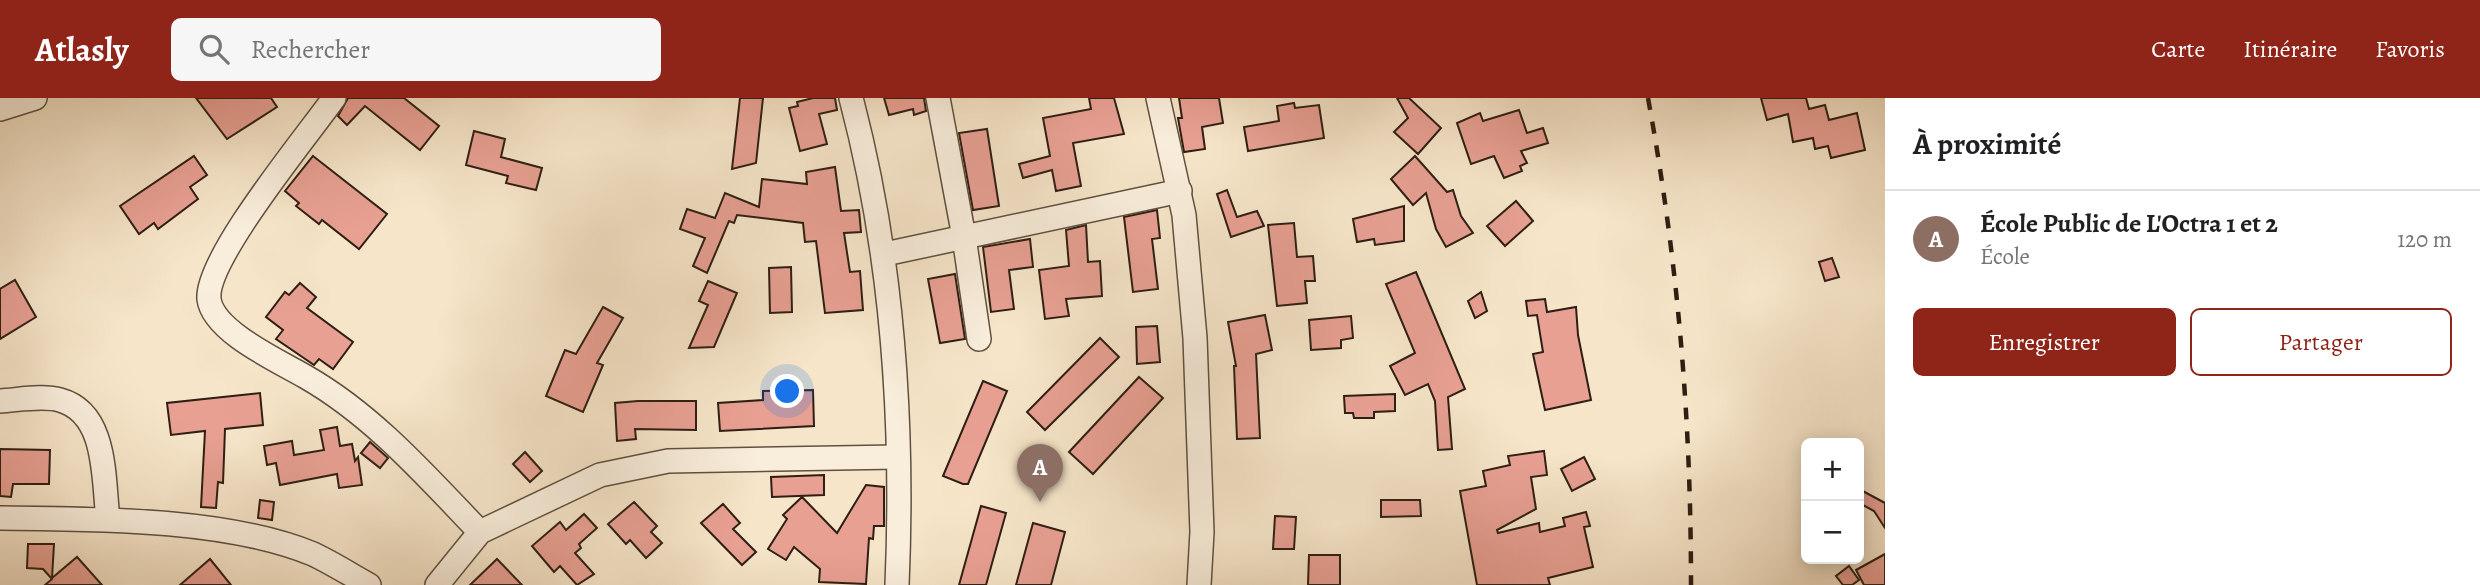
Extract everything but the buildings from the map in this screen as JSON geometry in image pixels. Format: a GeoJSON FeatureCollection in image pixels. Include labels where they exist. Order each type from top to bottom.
{"type":"FeatureCollection","features":[{"type":"Feature","properties":{"kind":"street"},"geometry":{"type":"LineString","coordinates":[[0,109],[35,98]]}},
{"type":"Feature","properties":{"kind":"street"},"geometry":{"type":"LineString","coordinates":[[334,98],[245,220],[212,279],[209,300],[218,319],[237,336],[328,390],[371,423],[480,532]]}},
{"type":"Feature","properties":{"kind":"street"},"geometry":{"type":"LineString","coordinates":[[851,98],[885,254],[895,358],[897,585]]}},
{"type":"Feature","properties":{"kind":"street"},"geometry":{"type":"LineString","coordinates":[[938,98],[964,237],[979,339]]}},
{"type":"Feature","properties":{"kind":"street"},"geometry":{"type":"LineString","coordinates":[[1158,98],[1180,191],[1195,338],[1202,532],[1199,585]]}},
{"type":"Feature","properties":{"kind":"street"},"geometry":{"type":"LineString","coordinates":[[885,254],[1180,191]]}},
{"type":"Feature","properties":{"kind":"street"},"geometry":{"type":"LineString","coordinates":[[0,401],[59,399],[77,407],[94,426],[108,519]]}},
{"type":"Feature","properties":{"kind":"street"},"geometry":{"type":"LineString","coordinates":[[437,585],[480,532],[600,475],[668,461],[897,457]]}},
{"type":"Feature","properties":{"kind":"street"},"geometry":{"type":"LineString","coordinates":[[0,518],[108,519],[268,540],[313,555],[369,585]]}},
{"type":"Feature","properties":{"kind":"railway"},"geometry":{"type":"LineString","coordinates":[[1648,98],[1667,220],[1681,340],[1691,585]]}},
{"type":"Feature","properties":{"kind":"place","name":"École Public de L'Octra 1 et 2"},"geometry":{"type":"Point","coordinates":[1040,502]}}]}
